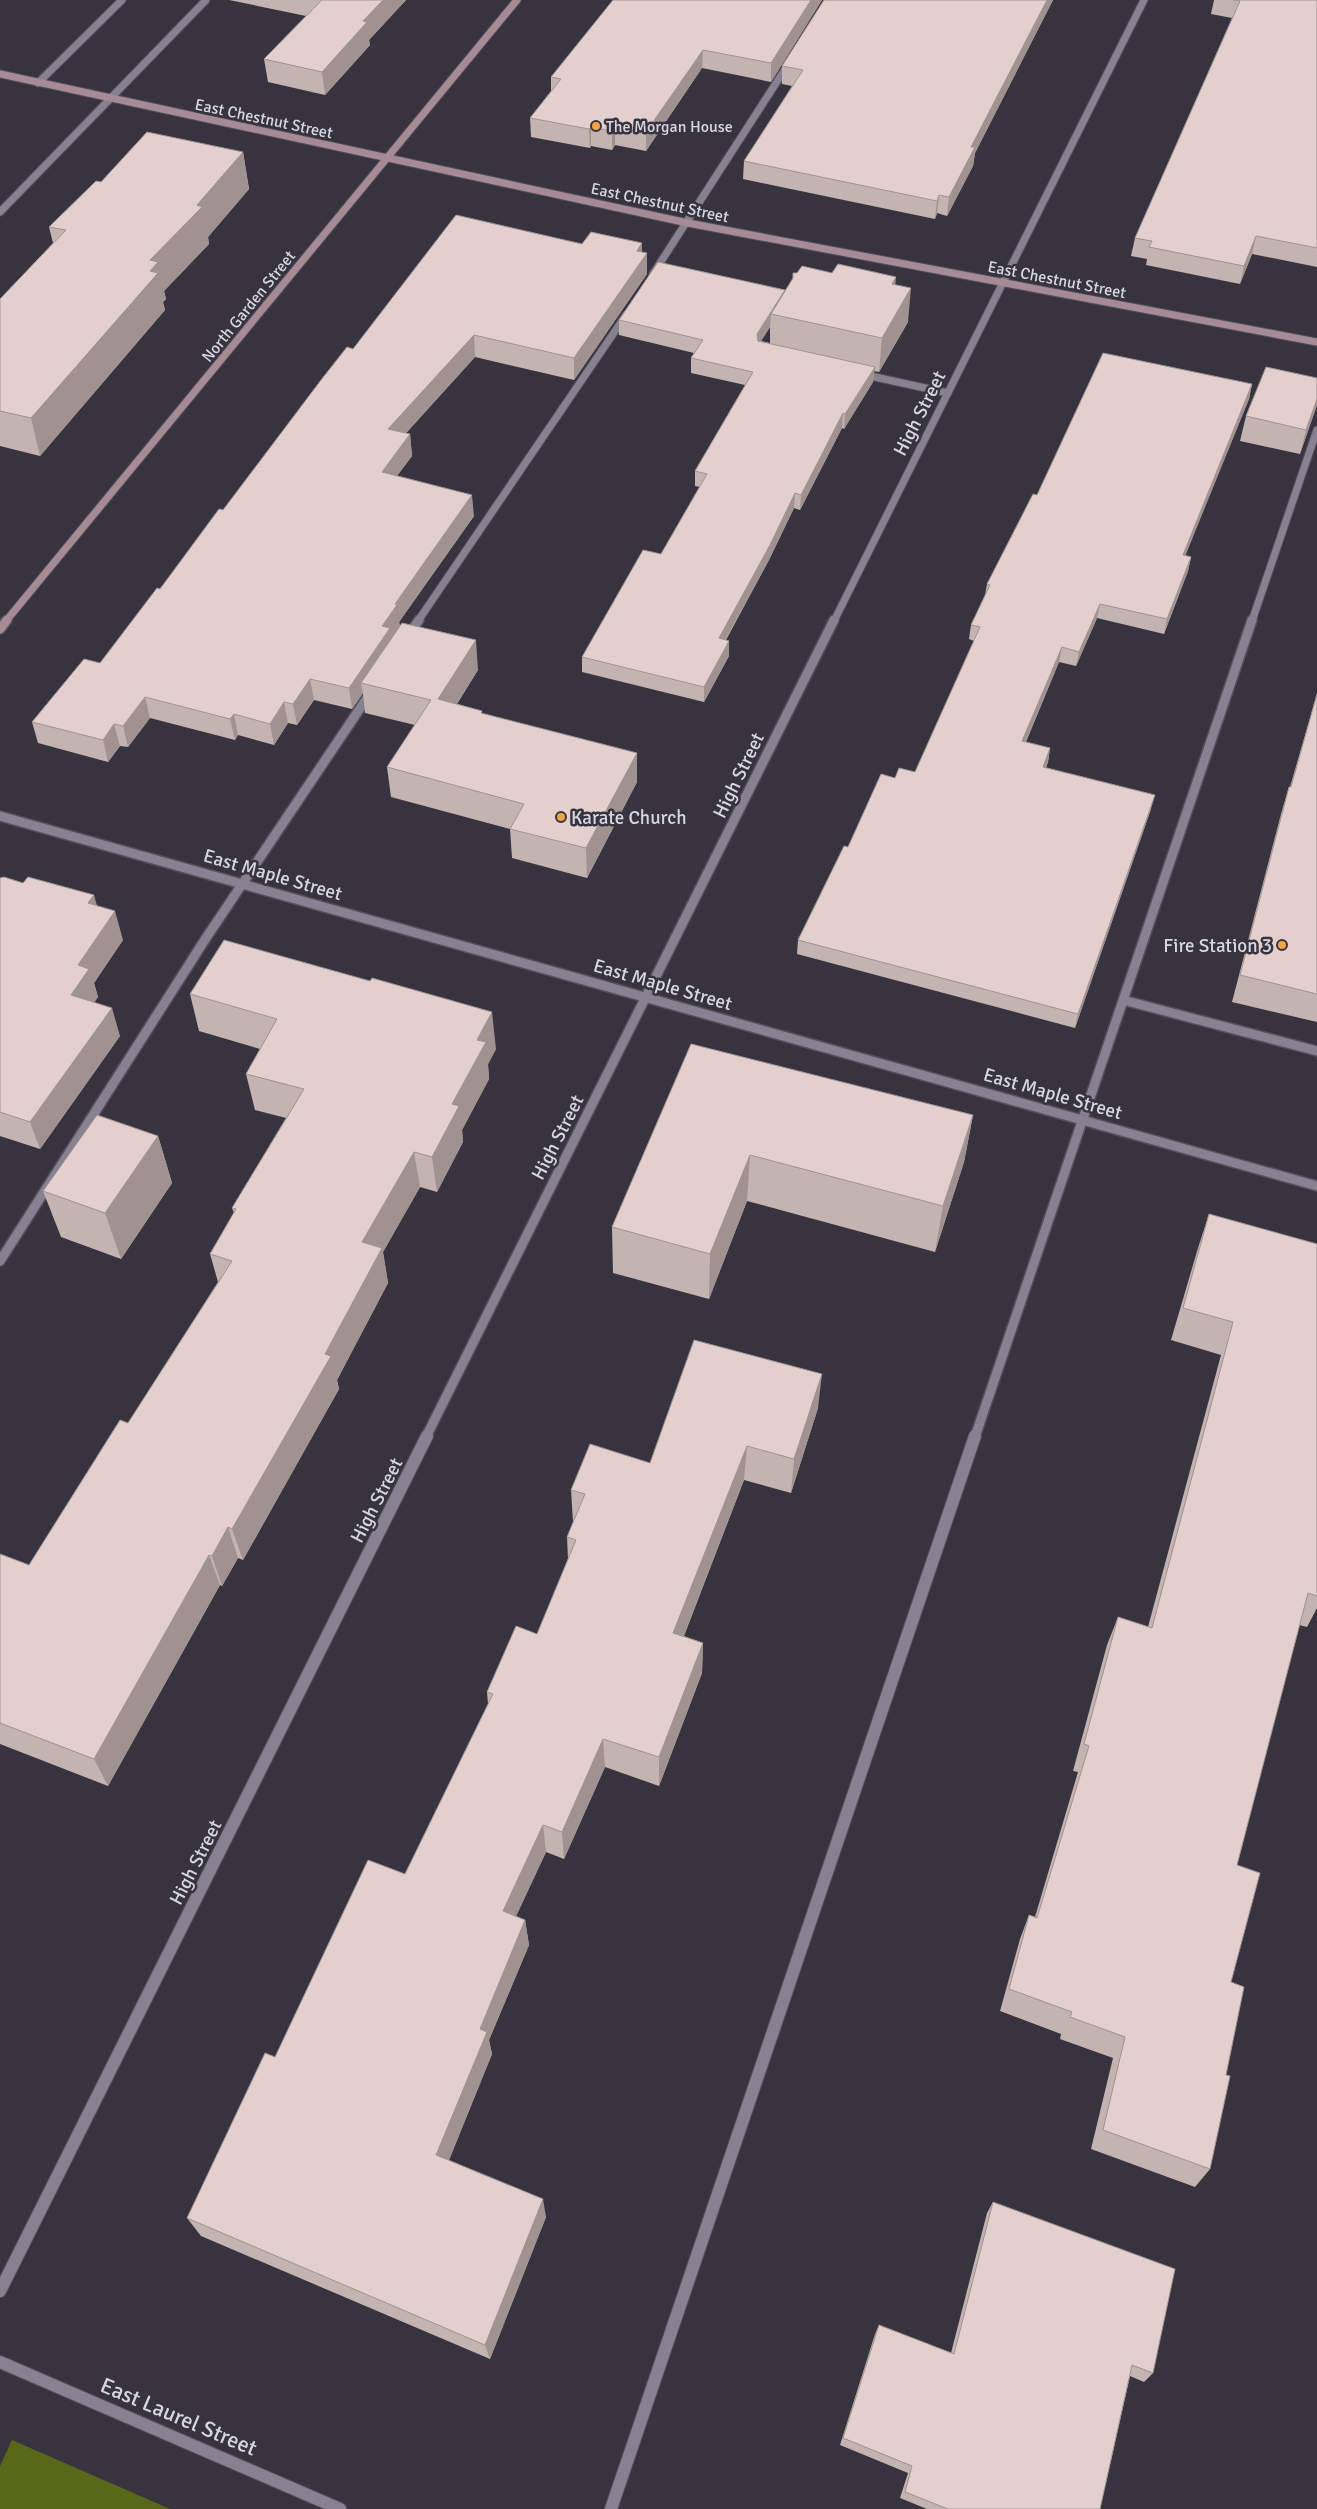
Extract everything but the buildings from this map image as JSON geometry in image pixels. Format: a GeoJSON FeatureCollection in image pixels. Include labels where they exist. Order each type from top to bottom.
{"type":"FeatureCollection","features":[{"type":"Feature","properties":{"kind":"main road","name":"North Garden Street"},"geometry":{"type":"LineString","coordinates":[[0,629],[517,0]]}},
{"type":"Feature","properties":{"kind":"main road","name":"East Chestnut Street"},"geometry":{"type":"LineString","coordinates":[[0,74],[688,223],[1317,342]]}},
{"type":"Feature","properties":{"kind":"street"},"geometry":{"type":"LineString","coordinates":[[38,83],[122,0]]}},
{"type":"Feature","properties":{"kind":"street"},"geometry":{"type":"LineString","coordinates":[[0,212],[206,0]]}},
{"type":"Feature","properties":{"kind":"street","name":"High Street"},"geometry":{"type":"LineString","coordinates":[[0,2291],[1144,0]]}},
{"type":"Feature","properties":{"kind":"street"},"geometry":{"type":"LineString","coordinates":[[649,280],[688,223],[791,59]]}},
{"type":"Feature","properties":{"kind":"street"},"geometry":{"type":"LineString","coordinates":[[403,644],[632,305]]}},
{"type":"Feature","properties":{"kind":"street"},"geometry":{"type":"LineString","coordinates":[[854,372],[948,393]]}},
{"type":"Feature","properties":{"kind":"street"},"geometry":{"type":"LineString","coordinates":[[611,2509],[1317,430]]}},
{"type":"Feature","properties":{"kind":"street"},"geometry":{"type":"LineString","coordinates":[[0,1261],[242,884],[375,685]]}},
{"type":"Feature","properties":{"kind":"street","name":"East Maple Street"},"geometry":{"type":"LineString","coordinates":[[0,816],[1317,1186]]}},
{"type":"Feature","properties":{"kind":"street"},"geometry":{"type":"LineString","coordinates":[[1123,1000],[1317,1051]]}},
{"type":"Feature","properties":{"kind":"street","name":"East Laurel Street"},"geometry":{"type":"LineString","coordinates":[[0,2362],[340,2509]]}},
{"type":"Feature","properties":{"kind":"green space"},"geometry":{"type":"Polygon","coordinates":[[[12,2440],[170,2509],[0,2509],[0,2466],[12,2440]]]}},
{"type":"Feature","properties":{"kind":"place","name":"The Morgan House"},"geometry":{"type":"Point","coordinates":[596,126]}},
{"type":"Feature","properties":{"kind":"place","name":"Karate Church"},"geometry":{"type":"Point","coordinates":[561,817]}},
{"type":"Feature","properties":{"kind":"place","name":"Fire Station 3"},"geometry":{"type":"Point","coordinates":[1282,945]}}]}
